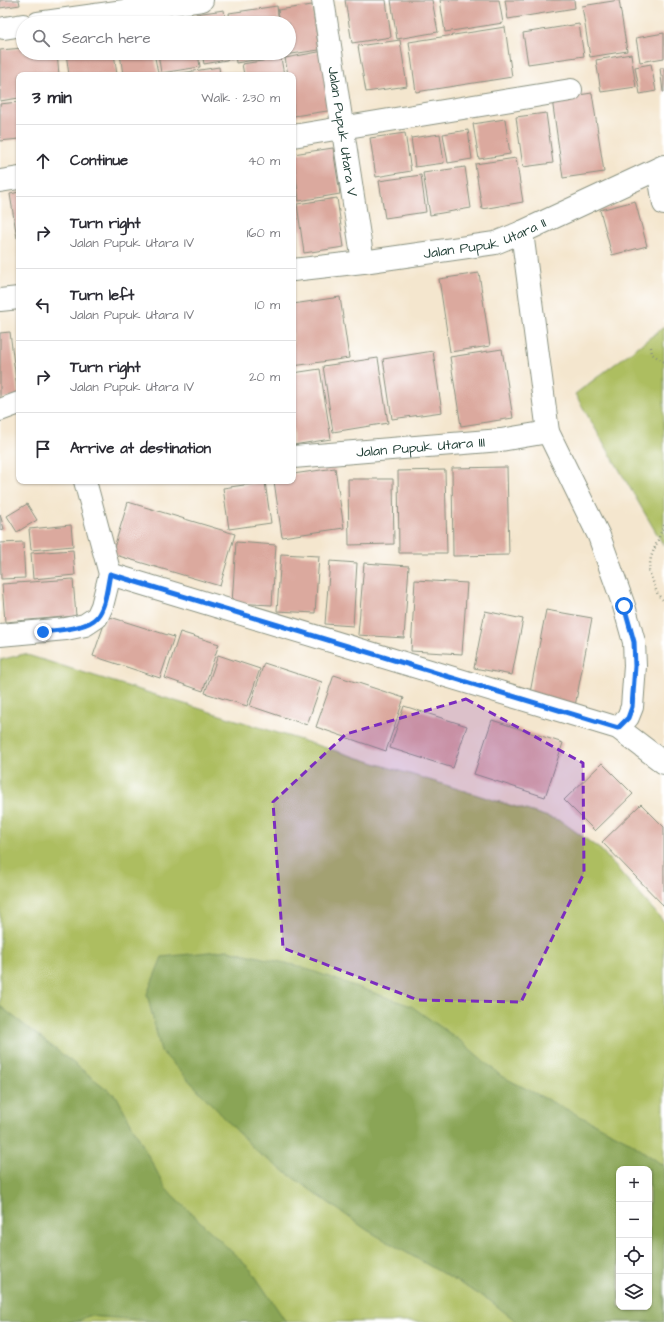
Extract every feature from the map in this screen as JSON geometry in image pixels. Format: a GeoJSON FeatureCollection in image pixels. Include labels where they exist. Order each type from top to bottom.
{"type":"FeatureCollection","features":[{"type":"Feature","properties":{"kind":"street"},"geometry":{"type":"LineString","coordinates":[[88,16],[202,0]]}},
{"type":"Feature","properties":{"kind":"street","name":"Jalan Pupuk Utara V"},"geometry":{"type":"LineString","coordinates":[[324,0],[363,262]]}},
{"type":"Feature","properties":{"kind":"street"},"geometry":{"type":"LineString","coordinates":[[296,136],[571,90]]}},
{"type":"Feature","properties":{"kind":"street"},"geometry":{"type":"LineString","coordinates":[[661,167],[664,204]]}},
{"type":"Feature","properties":{"kind":"street","name":"Jalan Pupuk Utara II"},"geometry":{"type":"LineString","coordinates":[[296,270],[363,262],[495,243],[522,232],[661,167]]}},
{"type":"Feature","properties":{"kind":"street"},"geometry":{"type":"LineString","coordinates":[[0,181],[16,178]]}},
{"type":"Feature","properties":{"kind":"street"},"geometry":{"type":"LineString","coordinates":[[522,232],[548,432],[598,536],[624,606],[634,642],[635,666],[632,707],[628,718],[618,728]]}},
{"type":"Feature","properties":{"kind":"street"},"geometry":{"type":"LineString","coordinates":[[0,300],[16,298]]}},
{"type":"Feature","properties":{"kind":"street"},"geometry":{"type":"LineString","coordinates":[[0,410],[16,404]]}},
{"type":"Feature","properties":{"kind":"street","name":"Jalan Pupuk Utara III"},"geometry":{"type":"LineString","coordinates":[[296,457],[501,440],[548,432]]}},
{"type":"Feature","properties":{"kind":"street"},"geometry":{"type":"LineString","coordinates":[[0,635],[66,629],[85,625],[97,617],[100,612],[110,574],[86,484]]}},
{"type":"Feature","properties":{"kind":"street"},"geometry":{"type":"LineString","coordinates":[[110,574],[618,728],[664,763]]}},
{"type":"Feature","properties":{"kind":"path"},"geometry":{"type":"LineString","coordinates":[[650,347],[652,354],[664,362]]}},
{"type":"Feature","properties":{"kind":"path"},"geometry":{"type":"LineString","coordinates":[[664,525],[651,557],[649,571],[658,595],[664,601]]}},
{"type":"Feature","properties":{"kind":"highlighted area"},"geometry":{"type":"Polygon","coordinates":[[[466,699],[583,763],[584,873],[521,1002],[418,1000],[283,948],[273,802],[346,734],[466,699]]]}},
{"type":"Feature","properties":{"kind":"green space"},"geometry":{"type":"Polygon","coordinates":[[[664,327],[664,546],[575,394],[664,327]]]}},
{"type":"Feature","properties":{"kind":"green space"},"geometry":{"type":"Polygon","coordinates":[[[24,654],[561,821],[601,850],[664,922],[664,1322],[0,1322],[0,660],[24,654]]]}},
{"type":"Feature","properties":{"kind":"green space"},"geometry":{"type":"Polygon","coordinates":[[[228,950],[298,966],[411,1006],[462,1042],[501,1076],[627,1140],[664,1166],[664,1322],[517,1322],[489,1300],[367,1230],[257,1152],[161,1051],[147,994],[162,957],[228,950]]]}},
{"type":"Feature","properties":{"kind":"green space"},"geometry":{"type":"Polygon","coordinates":[[[0,1006],[117,1097],[166,1189],[251,1270],[286,1322],[168,1322],[88,1316],[77,1322],[0,1322],[0,1006]]]}},
{"type":"Feature","properties":{"kind":"building"},"geometry":{"type":"Polygon","coordinates":[[[0,0],[19,0],[20,5],[0,8],[0,0]]]}},
{"type":"Feature","properties":{"kind":"building"},"geometry":{"type":"Polygon","coordinates":[[[345,0],[386,0],[391,37],[352,43],[345,0]]]}},
{"type":"Feature","properties":{"kind":"building"},"geometry":{"type":"Polygon","coordinates":[[[391,0],[432,0],[438,32],[397,39],[391,0]]]}},
{"type":"Feature","properties":{"kind":"building"},"geometry":{"type":"Polygon","coordinates":[[[440,0],[499,0],[503,23],[445,32],[440,0]]]}},
{"type":"Feature","properties":{"kind":"building"},"geometry":{"type":"Polygon","coordinates":[[[505,0],[574,0],[575,8],[508,19],[505,0]]]}},
{"type":"Feature","properties":{"kind":"building"},"geometry":{"type":"Polygon","coordinates":[[[619,0],[627,51],[590,57],[582,6],[619,0]]]}},
{"type":"Feature","properties":{"kind":"building"},"geometry":{"type":"Polygon","coordinates":[[[312,5],[319,50],[296,53],[296,16],[279,16],[278,10],[312,5]]]}},
{"type":"Feature","properties":{"kind":"building"},"geometry":{"type":"Polygon","coordinates":[[[277,6],[278,16],[229,16],[229,13],[277,6]]]}},
{"type":"Feature","properties":{"kind":"building"},"geometry":{"type":"Polygon","coordinates":[[[224,10],[225,16],[196,16],[196,14],[224,10]]]}},
{"type":"Feature","properties":{"kind":"building"},"geometry":{"type":"Polygon","coordinates":[[[192,14],[192,16],[179,16],[192,14]]]}},
{"type":"Feature","properties":{"kind":"building"},"geometry":{"type":"Polygon","coordinates":[[[579,24],[584,56],[528,64],[523,33],[579,24]]]}},
{"type":"Feature","properties":{"kind":"building"},"geometry":{"type":"Polygon","coordinates":[[[505,27],[512,77],[416,92],[409,42],[505,27]]]}},
{"type":"Feature","properties":{"kind":"building"},"geometry":{"type":"Polygon","coordinates":[[[664,33],[664,58],[640,62],[636,38],[664,33]]]}},
{"type":"Feature","properties":{"kind":"building"},"geometry":{"type":"Polygon","coordinates":[[[400,40],[407,86],[366,92],[358,46],[400,40]]]}},
{"type":"Feature","properties":{"kind":"building"},"geometry":{"type":"Polygon","coordinates":[[[16,49],[16,60],[58,60],[59,72],[16,72],[16,98],[0,101],[0,50],[16,49]]]}},
{"type":"Feature","properties":{"kind":"building"},"geometry":{"type":"Polygon","coordinates":[[[324,51],[334,110],[296,116],[296,72],[287,72],[285,60],[296,60],[296,56],[324,51]]]}},
{"type":"Feature","properties":{"kind":"building"},"geometry":{"type":"Polygon","coordinates":[[[631,54],[636,87],[601,92],[596,60],[631,54]]]}},
{"type":"Feature","properties":{"kind":"building"},"geometry":{"type":"Polygon","coordinates":[[[67,60],[115,60],[117,72],[69,72],[67,60]]]}},
{"type":"Feature","properties":{"kind":"building"},"geometry":{"type":"Polygon","coordinates":[[[121,60],[155,60],[158,72],[123,72],[121,60]]]}},
{"type":"Feature","properties":{"kind":"building"},"geometry":{"type":"Polygon","coordinates":[[[159,60],[199,60],[200,67],[161,72],[159,60]]]}},
{"type":"Feature","properties":{"kind":"building"},"geometry":{"type":"Polygon","coordinates":[[[203,60],[226,60],[204,64],[203,60]]]}},
{"type":"Feature","properties":{"kind":"building"},"geometry":{"type":"Polygon","coordinates":[[[236,60],[254,60],[236,63],[236,60]]]}},
{"type":"Feature","properties":{"kind":"building"},"geometry":{"type":"Polygon","coordinates":[[[268,60],[281,60],[283,72],[243,72],[242,64],[268,60]]]}},
{"type":"Feature","properties":{"kind":"building"},"geometry":{"type":"Polygon","coordinates":[[[651,64],[656,91],[640,94],[635,67],[651,64]]]}},
{"type":"Feature","properties":{"kind":"building"},"geometry":{"type":"Polygon","coordinates":[[[219,67],[220,72],[188,72],[219,67]]]}},
{"type":"Feature","properties":{"kind":"building"},"geometry":{"type":"Polygon","coordinates":[[[660,68],[664,68],[664,92],[663,92],[660,68]]]}},
{"type":"Feature","properties":{"kind":"building"},"geometry":{"type":"Polygon","coordinates":[[[592,93],[604,172],[563,178],[552,99],[592,93]]]}},
{"type":"Feature","properties":{"kind":"building"},"geometry":{"type":"Polygon","coordinates":[[[16,102],[16,139],[0,141],[0,104],[16,102]]]}},
{"type":"Feature","properties":{"kind":"building"},"geometry":{"type":"Polygon","coordinates":[[[546,113],[553,163],[523,167],[516,117],[546,113]]]}},
{"type":"Feature","properties":{"kind":"building"},"geometry":{"type":"Polygon","coordinates":[[[505,119],[510,154],[479,159],[473,124],[505,119]]]}},
{"type":"Feature","properties":{"kind":"building"},"geometry":{"type":"Polygon","coordinates":[[[468,130],[472,159],[448,163],[443,134],[468,130]]]}},
{"type":"Feature","properties":{"kind":"building"},"geometry":{"type":"Polygon","coordinates":[[[405,133],[411,171],[376,177],[370,138],[405,133]]]}},
{"type":"Feature","properties":{"kind":"building"},"geometry":{"type":"Polygon","coordinates":[[[440,134],[444,163],[415,167],[411,138],[440,134]]]}},
{"type":"Feature","properties":{"kind":"building"},"geometry":{"type":"Polygon","coordinates":[[[333,148],[340,194],[299,201],[296,178],[296,154],[333,148]]]}},
{"type":"Feature","properties":{"kind":"building"},"geometry":{"type":"Polygon","coordinates":[[[516,158],[523,202],[482,209],[475,164],[516,158]]]}},
{"type":"Feature","properties":{"kind":"building"},"geometry":{"type":"Polygon","coordinates":[[[465,167],[471,208],[430,215],[423,173],[465,167]]]}},
{"type":"Feature","properties":{"kind":"building"},"geometry":{"type":"Polygon","coordinates":[[[421,175],[426,212],[385,218],[379,181],[421,175]]]}},
{"type":"Feature","properties":{"kind":"building"},"geometry":{"type":"Polygon","coordinates":[[[16,193],[16,232],[10,194],[16,193]]]}},
{"type":"Feature","properties":{"kind":"building"},"geometry":{"type":"Polygon","coordinates":[[[337,198],[344,247],[304,253],[297,204],[337,198]]]}},
{"type":"Feature","properties":{"kind":"building"},"geometry":{"type":"Polygon","coordinates":[[[635,201],[647,246],[612,255],[600,210],[635,201]]]}},
{"type":"Feature","properties":{"kind":"building"},"geometry":{"type":"Polygon","coordinates":[[[479,273],[490,346],[450,352],[439,279],[479,273]]]}},
{"type":"Feature","properties":{"kind":"building"},"geometry":{"type":"Polygon","coordinates":[[[340,297],[349,358],[296,366],[296,304],[340,297]]]}},
{"type":"Feature","properties":{"kind":"building"},"geometry":{"type":"Polygon","coordinates":[[[10,332],[16,380],[16,396],[0,399],[0,333],[10,332]]]}},
{"type":"Feature","properties":{"kind":"building"},"geometry":{"type":"Polygon","coordinates":[[[502,349],[513,418],[461,426],[450,357],[502,349]]]}},
{"type":"Feature","properties":{"kind":"building"},"geometry":{"type":"Polygon","coordinates":[[[433,351],[442,412],[392,419],[383,359],[433,351]]]}},
{"type":"Feature","properties":{"kind":"building"},"geometry":{"type":"Polygon","coordinates":[[[378,358],[388,423],[333,432],[323,366],[378,358]]]}},
{"type":"Feature","properties":{"kind":"building"},"geometry":{"type":"Polygon","coordinates":[[[320,369],[331,439],[296,445],[296,373],[320,369]]]}},
{"type":"Feature","properties":{"kind":"building"},"geometry":{"type":"Polygon","coordinates":[[[507,467],[509,555],[453,556],[452,468],[507,467]]]}},
{"type":"Feature","properties":{"kind":"building"},"geometry":{"type":"Polygon","coordinates":[[[335,468],[344,528],[282,537],[274,484],[296,484],[296,474],[335,468]]]}},
{"type":"Feature","properties":{"kind":"building"},"geometry":{"type":"Polygon","coordinates":[[[445,470],[447,553],[399,553],[398,471],[445,470]]]}},
{"type":"Feature","properties":{"kind":"building"},"geometry":{"type":"Polygon","coordinates":[[[348,479],[393,479],[394,544],[349,545],[348,479]]]}},
{"type":"Feature","properties":{"kind":"building"},"geometry":{"type":"Polygon","coordinates":[[[251,484],[265,484],[271,523],[229,529],[223,488],[251,484]]]}},
{"type":"Feature","properties":{"kind":"building"},"geometry":{"type":"Polygon","coordinates":[[[128,502],[235,534],[220,586],[112,554],[128,502]]]}},
{"type":"Feature","properties":{"kind":"building"},"geometry":{"type":"Polygon","coordinates":[[[27,504],[37,520],[17,532],[7,516],[27,504]]]}},
{"type":"Feature","properties":{"kind":"building"},"geometry":{"type":"Polygon","coordinates":[[[0,514],[4,529],[0,530],[0,514]]]}},
{"type":"Feature","properties":{"kind":"building"},"geometry":{"type":"Polygon","coordinates":[[[71,525],[73,546],[31,550],[29,529],[71,525]]]}},
{"type":"Feature","properties":{"kind":"building"},"geometry":{"type":"Polygon","coordinates":[[[23,542],[25,578],[1,579],[0,543],[23,542]]]}},
{"type":"Feature","properties":{"kind":"building"},"geometry":{"type":"Polygon","coordinates":[[[236,542],[276,545],[272,605],[232,603],[236,542]]]}},
{"type":"Feature","properties":{"kind":"building"},"geometry":{"type":"Polygon","coordinates":[[[73,550],[75,575],[33,579],[31,553],[73,550]]]}},
{"type":"Feature","properties":{"kind":"building"},"geometry":{"type":"Polygon","coordinates":[[[281,554],[319,556],[315,613],[277,611],[281,554]]]}},
{"type":"Feature","properties":{"kind":"building"},"geometry":{"type":"Polygon","coordinates":[[[330,561],[357,563],[353,626],[325,624],[330,561]]]}},
{"type":"Feature","properties":{"kind":"building"},"geometry":{"type":"Polygon","coordinates":[[[364,563],[409,566],[404,638],[358,635],[364,563]]]}},
{"type":"Feature","properties":{"kind":"building"},"geometry":{"type":"Polygon","coordinates":[[[73,579],[76,616],[5,622],[2,584],[73,579]]]}},
{"type":"Feature","properties":{"kind":"building"},"geometry":{"type":"Polygon","coordinates":[[[415,580],[467,583],[462,654],[411,651],[415,580]]]}},
{"type":"Feature","properties":{"kind":"building"},"geometry":{"type":"Polygon","coordinates":[[[546,610],[592,618],[575,706],[529,698],[546,610]]]}},
{"type":"Feature","properties":{"kind":"building"},"geometry":{"type":"Polygon","coordinates":[[[485,611],[523,619],[512,675],[474,668],[485,611]]]}},
{"type":"Feature","properties":{"kind":"building"},"geometry":{"type":"Polygon","coordinates":[[[107,616],[174,637],[160,678],[93,656],[107,616]]]}},
{"type":"Feature","properties":{"kind":"building"},"geometry":{"type":"Polygon","coordinates":[[[180,632],[219,644],[203,691],[165,678],[180,632]]]}},
{"type":"Feature","properties":{"kind":"building"},"geometry":{"type":"Polygon","coordinates":[[[218,655],[260,669],[247,706],[205,693],[218,655]]]}},
{"type":"Feature","properties":{"kind":"building"},"geometry":{"type":"Polygon","coordinates":[[[264,663],[322,682],[307,725],[250,706],[264,663]]]}},
{"type":"Feature","properties":{"kind":"building"},"geometry":{"type":"Polygon","coordinates":[[[334,675],[404,698],[386,751],[316,727],[334,675]]]}},
{"type":"Feature","properties":{"kind":"building"},"geometry":{"type":"Polygon","coordinates":[[[404,706],[467,726],[453,768],[390,748],[404,706]]]}},
{"type":"Feature","properties":{"kind":"building"},"geometry":{"type":"Polygon","coordinates":[[[492,720],[563,743],[545,797],[474,774],[492,720]]]}},
{"type":"Feature","properties":{"kind":"building"},"geometry":{"type":"Polygon","coordinates":[[[602,763],[633,794],[595,831],[564,800],[602,763]]]}},
{"type":"Feature","properties":{"kind":"building"},"geometry":{"type":"Polygon","coordinates":[[[641,804],[664,827],[664,906],[602,842],[641,804]]]}},
{"type":"Feature","properties":{"kind":"route"},"geometry":{"type":"LineString","coordinates":[[43,632],[85,625],[97,617],[107,590],[110,574],[618,728],[628,718],[632,707],[635,666],[634,642],[624,606]]}}]}
